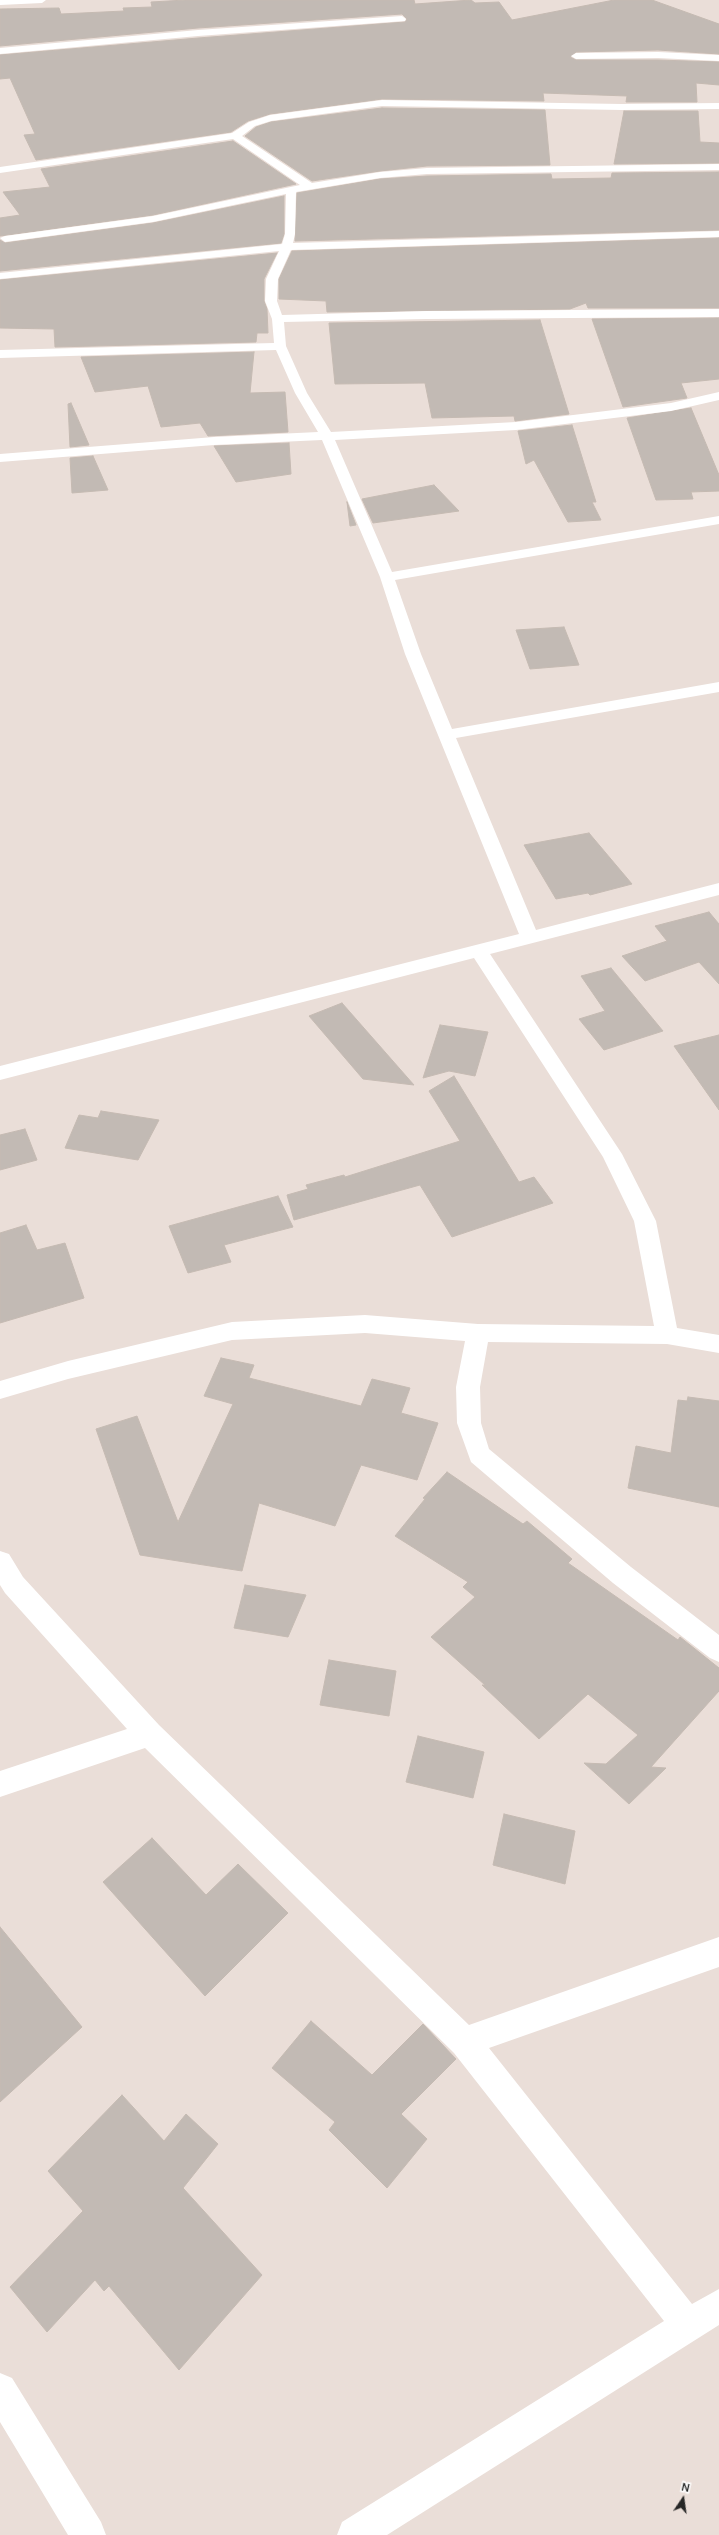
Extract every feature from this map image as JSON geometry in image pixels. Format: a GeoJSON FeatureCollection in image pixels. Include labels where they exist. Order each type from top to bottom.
{"type":"FeatureCollection","features":[{"type":"Feature","properties":{"kind":"street"},"geometry":{"type":"LineString","coordinates":[[0,2],[42,0]]}},
{"type":"Feature","properties":{"kind":"street"},"geometry":{"type":"LineString","coordinates":[[0,51],[204,33],[402,19]]}},
{"type":"Feature","properties":{"kind":"street"},"geometry":{"type":"LineString","coordinates":[[576,56],[658,55],[719,58]]}},
{"type":"Feature","properties":{"kind":"street"},"geometry":{"type":"LineString","coordinates":[[0,170],[235,136],[252,124],[270,118],[396,102],[622,107],[719,106]]}},
{"type":"Feature","properties":{"kind":"street"},"geometry":{"type":"LineString","coordinates":[[235,136],[310,186]]}},
{"type":"Feature","properties":{"kind":"street"},"geometry":{"type":"LineString","coordinates":[[5,240],[153,219],[310,186],[380,175],[427,171],[719,167]]}},
{"type":"Feature","properties":{"kind":"street"},"geometry":{"type":"LineString","coordinates":[[291,190],[290,234],[286,248],[272,279],[271,301],[278,319],[280,346],[301,393],[327,436],[387,577],[413,654],[529,936]]}},
{"type":"Feature","properties":{"kind":"street"},"geometry":{"type":"LineString","coordinates":[[0,276],[286,248],[412,241],[719,234]]}},
{"type":"Feature","properties":{"kind":"street"},"geometry":{"type":"LineString","coordinates":[[278,319],[426,315],[719,313]]}},
{"type":"Feature","properties":{"kind":"street"},"geometry":{"type":"LineString","coordinates":[[0,354],[280,346]]}},
{"type":"Feature","properties":{"kind":"street"},"geometry":{"type":"LineString","coordinates":[[0,458],[214,441],[516,426],[671,407],[719,396]]}},
{"type":"Feature","properties":{"kind":"street"},"geometry":{"type":"LineString","coordinates":[[387,577],[719,520]]}},
{"type":"Feature","properties":{"kind":"street"},"geometry":{"type":"LineString","coordinates":[[446,735],[719,687]]}},
{"type":"Feature","properties":{"kind":"street"},"geometry":{"type":"LineString","coordinates":[[0,1073],[529,936],[719,889]]}},
{"type":"Feature","properties":{"kind":"street"},"geometry":{"type":"LineString","coordinates":[[478,950],[612,1154],[645,1221],[667,1335]]}},
{"type":"Feature","properties":{"kind":"street"},"geometry":{"type":"LineString","coordinates":[[0,1390],[68,1370],[232,1331],[365,1324],[478,1333],[667,1335],[719,1344]]}},
{"type":"Feature","properties":{"kind":"street"},"geometry":{"type":"LineString","coordinates":[[478,1333],[468,1387],[469,1423],[479,1455],[622,1574],[719,1650]]}},
{"type":"Feature","properties":{"kind":"street"},"geometry":{"type":"LineString","coordinates":[[0,1562],[14,1585],[148,1734],[465,2042],[688,2325]]}},
{"type":"Feature","properties":{"kind":"street"},"geometry":{"type":"LineString","coordinates":[[0,1784],[148,1734]]}},
{"type":"Feature","properties":{"kind":"street"},"geometry":{"type":"LineString","coordinates":[[465,2042],[719,1952]]}},
{"type":"Feature","properties":{"kind":"street"},"geometry":{"type":"LineString","coordinates":[[355,2535],[719,2306]]}},
{"type":"Feature","properties":{"kind":"street"},"geometry":{"type":"LineString","coordinates":[[0,2390],[88,2535]]}},
{"type":"Feature","properties":{"kind":"building"},"geometry":{"type":"Polygon","coordinates":[[[185,0],[414,0],[415,4],[471,0],[475,3],[499,2],[512,20],[614,0],[652,0],[719,24],[719,54],[658,50],[576,52],[570,57],[576,60],[719,62],[719,85],[696,83],[697,102],[626,102],[627,96],[543,93],[544,101],[382,99],[270,114],[248,121],[231,132],[36,160],[24,135],[35,134],[10,78],[0,79],[0,55],[405,22],[407,19],[402,14],[198,28],[0,46],[0,9],[59,8],[61,14],[124,11],[123,8],[152,7],[151,2],[185,0]]]}},
{"type":"Feature","properties":{"kind":"building"},"geometry":{"type":"Polygon","coordinates":[[[382,108],[545,110],[550,165],[427,166],[312,181],[245,136],[256,127],[271,122],[382,108]]]}},
{"type":"Feature","properties":{"kind":"building"},"geometry":{"type":"Polygon","coordinates":[[[624,111],[698,111],[700,142],[719,143],[719,163],[614,164],[624,111]]]}},
{"type":"Feature","properties":{"kind":"building"},"geometry":{"type":"Polygon","coordinates":[[[233,141],[296,184],[153,215],[0,236],[0,218],[20,215],[3,192],[50,187],[41,169],[233,141]]]}},
{"type":"Feature","properties":{"kind":"building"},"geometry":{"type":"Polygon","coordinates":[[[719,172],[719,230],[295,241],[297,193],[380,179],[427,176],[551,174],[552,179],[611,178],[612,173],[719,172]]]}},
{"type":"Feature","properties":{"kind":"building"},"geometry":{"type":"Polygon","coordinates":[[[284,196],[284,234],[281,243],[0,271],[0,240],[5,243],[153,223],[284,196]]]}},
{"type":"Feature","properties":{"kind":"building"},"geometry":{"type":"Polygon","coordinates":[[[719,238],[719,308],[588,308],[586,303],[570,309],[327,312],[326,301],[279,299],[279,279],[292,251],[719,238]]]}},
{"type":"Feature","properties":{"kind":"building"},"geometry":{"type":"Polygon","coordinates":[[[277,253],[264,279],[264,301],[267,309],[268,333],[257,333],[256,342],[55,347],[54,329],[0,328],[0,280],[277,253]]]}},
{"type":"Feature","properties":{"kind":"building"},"geometry":{"type":"Polygon","coordinates":[[[719,318],[719,379],[681,383],[687,398],[623,407],[592,319],[719,318]]]}},
{"type":"Feature","properties":{"kind":"building"},"geometry":{"type":"Polygon","coordinates":[[[540,320],[569,414],[515,421],[514,416],[432,418],[425,383],[335,384],[329,323],[540,320]]]}},
{"type":"Feature","properties":{"kind":"building"},"geometry":{"type":"Polygon","coordinates":[[[254,352],[250,393],[285,392],[288,432],[208,436],[200,423],[161,427],[148,386],[95,392],[81,357],[254,352]]]}},
{"type":"Feature","properties":{"kind":"building"},"geometry":{"type":"Polygon","coordinates":[[[71,403],[89,445],[70,447],[68,404],[71,403]]]}},
{"type":"Feature","properties":{"kind":"building"},"geometry":{"type":"Polygon","coordinates":[[[691,408],[719,475],[719,491],[691,492],[693,499],[656,500],[627,418],[691,408]]]}},
{"type":"Feature","properties":{"kind":"building"},"geometry":{"type":"Polygon","coordinates":[[[572,425],[596,502],[592,502],[601,520],[568,522],[534,460],[526,464],[518,431],[572,425]]]}},
{"type":"Feature","properties":{"kind":"building"},"geometry":{"type":"Polygon","coordinates":[[[289,443],[291,474],[236,482],[214,446],[289,443]]]}},
{"type":"Feature","properties":{"kind":"building"},"geometry":{"type":"Polygon","coordinates":[[[93,456],[108,490],[72,493],[70,458],[93,456]]]}},
{"type":"Feature","properties":{"kind":"building"},"geometry":{"type":"Polygon","coordinates":[[[434,485],[459,511],[373,523],[362,499],[434,485]]]}},
{"type":"Feature","properties":{"kind":"building"},"geometry":{"type":"Polygon","coordinates":[[[347,502],[356,525],[350,526],[347,502]]]}},
{"type":"Feature","properties":{"kind":"building"},"geometry":{"type":"Polygon","coordinates":[[[564,627],[579,665],[530,669],[516,630],[564,627]]]}},
{"type":"Feature","properties":{"kind":"building"},"geometry":{"type":"Polygon","coordinates":[[[589,833],[632,884],[590,895],[588,893],[556,899],[524,845],[589,833]]]}},
{"type":"Feature","properties":{"kind":"building"},"geometry":{"type":"Polygon","coordinates":[[[709,912],[719,924],[719,984],[699,962],[645,981],[622,956],[667,941],[655,926],[709,912]]]}},
{"type":"Feature","properties":{"kind":"building"},"geometry":{"type":"Polygon","coordinates":[[[611,968],[663,1031],[604,1050],[579,1019],[605,1011],[581,976],[611,968]]]}},
{"type":"Feature","properties":{"kind":"building"},"geometry":{"type":"Polygon","coordinates":[[[342,1003],[414,1085],[363,1079],[309,1016],[342,1003]]]}},
{"type":"Feature","properties":{"kind":"building"},"geometry":{"type":"Polygon","coordinates":[[[440,1025],[488,1032],[475,1076],[449,1071],[423,1078],[440,1025]]]}},
{"type":"Feature","properties":{"kind":"building"},"geometry":{"type":"Polygon","coordinates":[[[719,1035],[719,1110],[674,1046],[719,1035]]]}},
{"type":"Feature","properties":{"kind":"building"},"geometry":{"type":"Polygon","coordinates":[[[454,1076],[519,1182],[534,1177],[553,1203],[452,1237],[420,1185],[294,1220],[287,1195],[308,1189],[306,1185],[344,1175],[345,1177],[460,1141],[429,1091],[454,1076]]]}},
{"type":"Feature","properties":{"kind":"building"},"geometry":{"type":"Polygon","coordinates":[[[101,1111],[159,1120],[138,1160],[65,1148],[79,1115],[98,1118],[101,1111]]]}},
{"type":"Feature","properties":{"kind":"building"},"geometry":{"type":"Polygon","coordinates":[[[25,1129],[37,1160],[0,1170],[0,1135],[25,1129]]]}},
{"type":"Feature","properties":{"kind":"building"},"geometry":{"type":"Polygon","coordinates":[[[278,1196],[293,1227],[224,1245],[231,1262],[188,1273],[169,1226],[278,1196]]]}},
{"type":"Feature","properties":{"kind":"building"},"geometry":{"type":"Polygon","coordinates":[[[26,1225],[37,1250],[65,1243],[84,1298],[0,1323],[0,1233],[26,1225]]]}},
{"type":"Feature","properties":{"kind":"building"},"geometry":{"type":"Polygon","coordinates":[[[221,1358],[254,1365],[249,1378],[361,1406],[372,1379],[410,1388],[401,1413],[438,1423],[417,1480],[361,1465],[335,1526],[259,1503],[242,1571],[140,1555],[96,1429],[137,1416],[178,1522],[233,1404],[204,1396],[221,1358]]]}},
{"type":"Feature","properties":{"kind":"building"},"geometry":{"type":"Polygon","coordinates":[[[688,1397],[719,1401],[719,1507],[628,1488],[636,1446],[671,1453],[678,1400],[687,1401],[688,1397]]]}},
{"type":"Feature","properties":{"kind":"building"},"geometry":{"type":"Polygon","coordinates":[[[447,1472],[523,1524],[527,1521],[572,1559],[568,1563],[678,1640],[680,1637],[719,1668],[719,1691],[651,1767],[666,1768],[629,1804],[584,1763],[606,1764],[638,1735],[588,1694],[539,1739],[482,1685],[485,1685],[431,1637],[475,1597],[463,1587],[468,1582],[395,1536],[425,1499],[423,1498],[447,1472]]]}},
{"type":"Feature","properties":{"kind":"building"},"geometry":{"type":"Polygon","coordinates":[[[245,1585],[306,1595],[288,1637],[234,1628],[245,1585]]]}},
{"type":"Feature","properties":{"kind":"building"},"geometry":{"type":"Polygon","coordinates":[[[329,1660],[396,1671],[389,1716],[320,1705],[329,1660]]]}},
{"type":"Feature","properties":{"kind":"building"},"geometry":{"type":"Polygon","coordinates":[[[418,1736],[484,1752],[473,1798],[406,1782],[418,1736]]]}},
{"type":"Feature","properties":{"kind":"building"},"geometry":{"type":"Polygon","coordinates":[[[504,1814],[575,1831],[565,1884],[493,1865],[504,1814]]]}},
{"type":"Feature","properties":{"kind":"building"},"geometry":{"type":"Polygon","coordinates":[[[152,1838],[206,1895],[238,1864],[288,1913],[205,1996],[103,1882],[152,1838]]]}},
{"type":"Feature","properties":{"kind":"building"},"geometry":{"type":"Polygon","coordinates":[[[0,1927],[82,2027],[0,2102],[0,1927]]]}},
{"type":"Feature","properties":{"kind":"building"},"geometry":{"type":"Polygon","coordinates":[[[311,2021],[372,2075],[423,2024],[456,2059],[401,2114],[427,2139],[387,2188],[329,2130],[335,2122],[272,2068],[311,2021]]]}},
{"type":"Feature","properties":{"kind":"building"},"geometry":{"type":"Polygon","coordinates":[[[122,2095],[164,2141],[186,2114],[218,2144],[183,2188],[262,2275],[179,2370],[109,2286],[104,2291],[95,2280],[47,2332],[10,2287],[83,2211],[48,2171],[122,2095]]]}}]}
